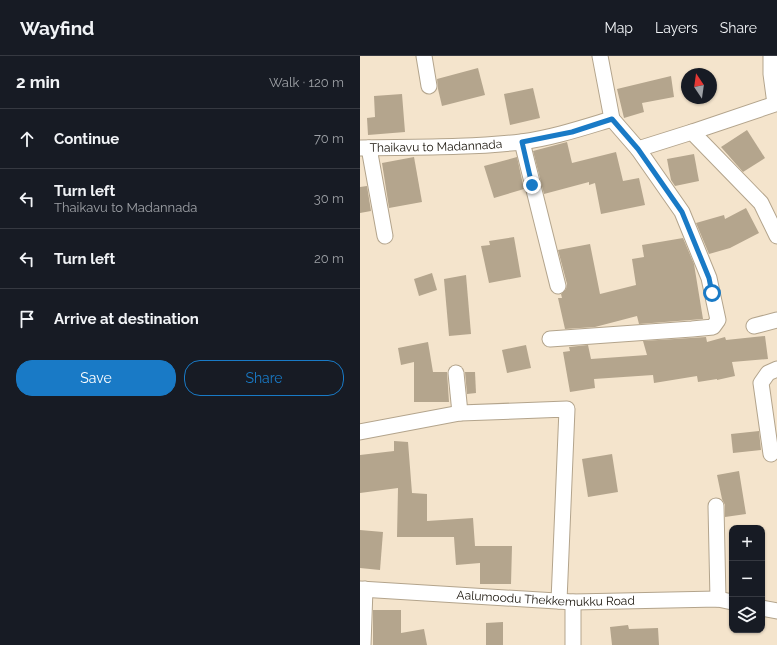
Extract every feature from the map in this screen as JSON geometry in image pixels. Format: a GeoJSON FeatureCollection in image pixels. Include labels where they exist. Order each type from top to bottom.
{"type":"FeatureCollection","features":[{"type":"Feature","properties":{"kind":"street"},"geometry":{"type":"LineString","coordinates":[[424,56],[430,86]]}},
{"type":"Feature","properties":{"kind":"street"},"geometry":{"type":"LineString","coordinates":[[550,339],[713,327],[718,320],[709,278],[682,212],[638,149],[612,119],[600,56]]}},
{"type":"Feature","properties":{"kind":"street"},"geometry":{"type":"LineString","coordinates":[[638,149],[775,104],[771,74],[771,56]]}},
{"type":"Feature","properties":{"kind":"street","name":"Thaikavu to Madannada"},"geometry":{"type":"LineString","coordinates":[[364,148],[462,146],[522,142],[572,132],[612,119]]}},
{"type":"Feature","properties":{"kind":"street"},"geometry":{"type":"LineString","coordinates":[[692,132],[761,203],[777,236]]}},
{"type":"Feature","properties":{"kind":"street"},"geometry":{"type":"LineString","coordinates":[[522,142],[558,286]]}},
{"type":"Feature","properties":{"kind":"street"},"geometry":{"type":"LineString","coordinates":[[364,148],[385,236]]}},
{"type":"Feature","properties":{"kind":"street"},"geometry":{"type":"LineString","coordinates":[[754,326],[777,320]]}},
{"type":"Feature","properties":{"kind":"street"},"geometry":{"type":"LineString","coordinates":[[771,454],[761,383],[768,373],[777,369]]}},
{"type":"Feature","properties":{"kind":"street"},"geometry":{"type":"LineString","coordinates":[[456,373],[460,413]]}},
{"type":"Feature","properties":{"kind":"street"},"geometry":{"type":"LineString","coordinates":[[360,432],[460,413],[568,409],[566,602],[573,645]]}},
{"type":"Feature","properties":{"kind":"street"},"geometry":{"type":"LineString","coordinates":[[716,506],[725,600]]}},
{"type":"Feature","properties":{"kind":"street"},"geometry":{"type":"LineString","coordinates":[[363,589],[363,645]]}},
{"type":"Feature","properties":{"kind":"street","name":"Aalumoodu Thekkemukku Road"},"geometry":{"type":"LineString","coordinates":[[363,589],[566,602],[725,600]]}},
{"type":"Feature","properties":{"kind":"street"},"geometry":{"type":"LineString","coordinates":[[765,609],[777,611]]}},
{"type":"Feature","properties":{"kind":"building"},"geometry":{"type":"Polygon","coordinates":[[[478,68],[485,95],[442,106],[437,79],[478,68]]]}},
{"type":"Feature","properties":{"kind":"building"},"geometry":{"type":"Polygon","coordinates":[[[671,76],[674,97],[642,103],[644,112],[624,118],[617,89],[671,76]]]}},
{"type":"Feature","properties":{"kind":"building"},"geometry":{"type":"Polygon","coordinates":[[[533,88],[540,118],[510,125],[504,94],[533,88]]]}},
{"type":"Feature","properties":{"kind":"building"},"geometry":{"type":"Polygon","coordinates":[[[402,94],[405,132],[368,135],[367,118],[375,117],[374,96],[402,94]]]}},
{"type":"Feature","properties":{"kind":"building"},"geometry":{"type":"Polygon","coordinates":[[[747,130],[765,158],[743,172],[721,147],[747,130]]]}},
{"type":"Feature","properties":{"kind":"building"},"geometry":{"type":"Polygon","coordinates":[[[567,142],[572,163],[616,152],[623,181],[639,178],[645,205],[601,214],[595,183],[589,185],[589,182],[544,194],[533,151],[567,142]]]}},
{"type":"Feature","properties":{"kind":"building"},"geometry":{"type":"Polygon","coordinates":[[[694,154],[699,181],[675,186],[671,180],[667,159],[694,154]]]}},
{"type":"Feature","properties":{"kind":"building"},"geometry":{"type":"Polygon","coordinates":[[[414,157],[422,202],[389,208],[382,163],[414,157]]]}},
{"type":"Feature","properties":{"kind":"building"},"geometry":{"type":"Polygon","coordinates":[[[517,157],[524,189],[494,198],[484,166],[517,157]]]}},
{"type":"Feature","properties":{"kind":"building"},"geometry":{"type":"Polygon","coordinates":[[[367,186],[371,211],[360,213],[360,187],[367,186]]]}},
{"type":"Feature","properties":{"kind":"building"},"geometry":{"type":"Polygon","coordinates":[[[746,208],[759,233],[730,248],[709,254],[696,223],[724,215],[725,219],[746,208]]]}},
{"type":"Feature","properties":{"kind":"building"},"geometry":{"type":"Polygon","coordinates":[[[514,237],[521,277],[489,283],[481,246],[490,245],[489,241],[514,237]]]}},
{"type":"Feature","properties":{"kind":"building"},"geometry":{"type":"Polygon","coordinates":[[[683,238],[694,264],[703,319],[639,324],[637,316],[595,327],[565,329],[558,298],[562,298],[561,294],[566,289],[567,284],[558,250],[590,244],[600,294],[636,285],[632,259],[644,257],[642,245],[683,238]]]}},
{"type":"Feature","properties":{"kind":"building"},"geometry":{"type":"Polygon","coordinates":[[[432,273],[437,290],[419,296],[414,279],[432,273]]]}},
{"type":"Feature","properties":{"kind":"building"},"geometry":{"type":"Polygon","coordinates":[[[466,275],[471,334],[449,336],[444,279],[466,275]]]}},
{"type":"Feature","properties":{"kind":"building"},"geometry":{"type":"Polygon","coordinates":[[[765,336],[768,359],[732,362],[735,376],[698,382],[697,376],[654,383],[653,375],[594,379],[595,388],[570,392],[563,352],[570,351],[569,347],[588,345],[591,359],[647,355],[643,341],[706,337],[707,342],[725,337],[726,340],[765,336]]]}},
{"type":"Feature","properties":{"kind":"building"},"geometry":{"type":"Polygon","coordinates":[[[428,342],[433,372],[447,372],[449,402],[414,402],[414,362],[401,365],[398,348],[428,342]]]}},
{"type":"Feature","properties":{"kind":"building"},"geometry":{"type":"Polygon","coordinates":[[[526,345],[531,368],[507,373],[502,350],[526,345]]]}},
{"type":"Feature","properties":{"kind":"building"},"geometry":{"type":"Polygon","coordinates":[[[465,372],[475,372],[476,393],[467,394],[465,372]]]}},
{"type":"Feature","properties":{"kind":"building"},"geometry":{"type":"Polygon","coordinates":[[[759,431],[761,450],[733,453],[731,434],[759,431]]]}},
{"type":"Feature","properties":{"kind":"building"},"geometry":{"type":"Polygon","coordinates":[[[394,441],[408,442],[412,493],[427,494],[427,521],[473,518],[475,546],[512,546],[511,584],[480,584],[480,563],[456,565],[454,537],[397,537],[398,488],[360,493],[360,455],[394,451],[394,441]]]}},
{"type":"Feature","properties":{"kind":"building"},"geometry":{"type":"Polygon","coordinates":[[[612,454],[618,492],[588,497],[582,459],[612,454]]]}},
{"type":"Feature","properties":{"kind":"building"},"geometry":{"type":"Polygon","coordinates":[[[739,471],[746,514],[725,517],[725,505],[722,499],[717,475],[739,471]]]}},
{"type":"Feature","properties":{"kind":"building"},"geometry":{"type":"Polygon","coordinates":[[[360,530],[383,532],[380,570],[360,568],[360,530]]]}},
{"type":"Feature","properties":{"kind":"building"},"geometry":{"type":"Polygon","coordinates":[[[373,610],[401,610],[401,633],[424,629],[427,645],[373,645],[373,610]]]}},
{"type":"Feature","properties":{"kind":"building"},"geometry":{"type":"Polygon","coordinates":[[[503,622],[503,645],[486,645],[486,623],[503,622]]]}},
{"type":"Feature","properties":{"kind":"building"},"geometry":{"type":"Polygon","coordinates":[[[628,625],[629,629],[658,628],[659,645],[612,645],[610,627],[628,625]]]}},
{"type":"Feature","properties":{"kind":"route"},"geometry":{"type":"LineString","coordinates":[[532,185],[522,142],[572,132],[612,119],[638,149],[682,212],[709,278],[712,293]]}}]}
